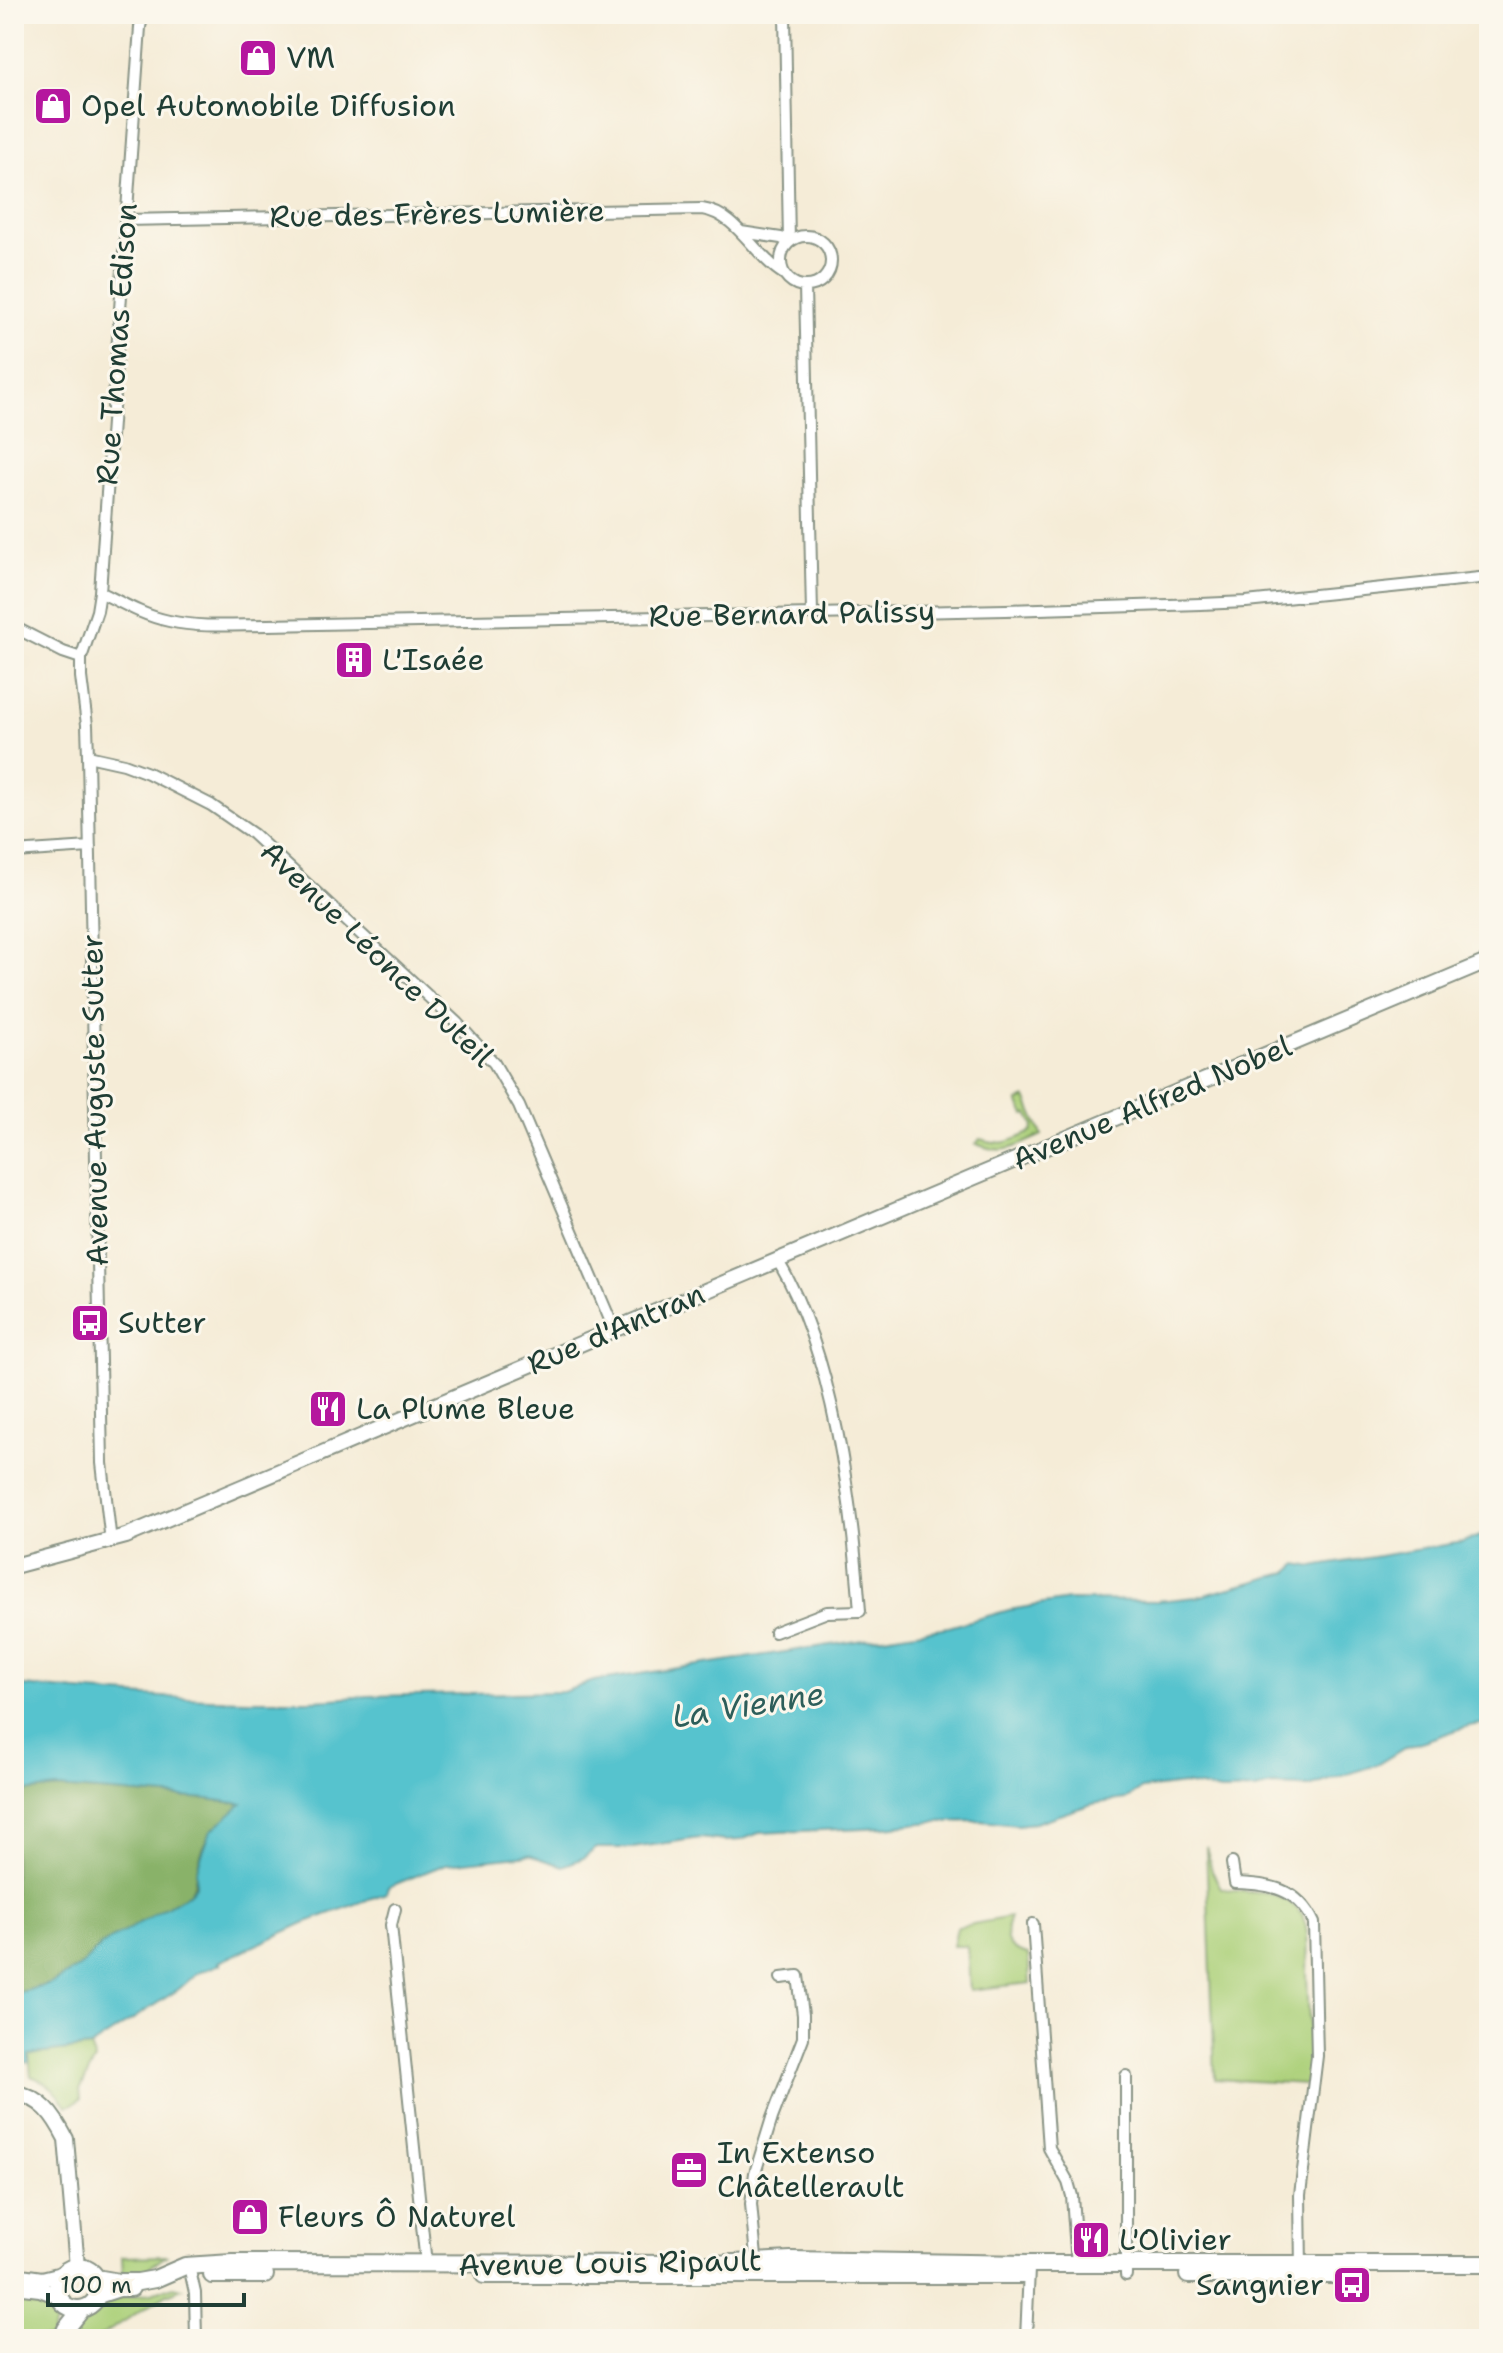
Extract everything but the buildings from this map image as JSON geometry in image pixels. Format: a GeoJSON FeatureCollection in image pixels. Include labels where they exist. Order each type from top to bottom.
{"type":"FeatureCollection","features":[{"type":"Feature","properties":{"kind":"main road","name":"Avenue Louis Ripault"},"geometry":{"type":"LineString","coordinates":[[96,2278],[138,2282],[155,2279],[176,2268],[757,2269],[791,2260],[1029,2270],[1301,2269],[1489,2264]]}},
{"type":"Feature","properties":{"kind":"main road","name":"Avenue Louis Ripault"},"geometry":{"type":"LineString","coordinates":[[98,2295],[119,2288],[147,2286],[190,2270],[232,2263],[757,2269]]}},
{"type":"Feature","properties":{"kind":"main road","name":"Avenue Louis Ripault"},"geometry":{"type":"LineString","coordinates":[[1029,2270],[1077,2265],[1126,2270]]}},
{"type":"Feature","properties":{"kind":"main road"},"geometry":{"type":"LineString","coordinates":[[88,2269],[96,2278],[98,2295],[72,2320],[62,2338],[57,2282],[69,2271],[88,2269]]}},
{"type":"Feature","properties":{"kind":"main road","name":"Avenue Louis Ripault"},"geometry":{"type":"LineString","coordinates":[[1301,2269],[1489,2275]]}},
{"type":"Feature","properties":{"kind":"main road"},"geometry":{"type":"LineString","coordinates":[[61,2300],[82,2309]]}},
{"type":"Feature","properties":{"kind":"street","name":"Rue Thomas Edison"},"geometry":{"type":"LineString","coordinates":[[81,658],[100,592],[141,14]]}},
{"type":"Feature","properties":{"kind":"street"},"geometry":{"type":"LineString","coordinates":[[785,14],[789,242]]}},
{"type":"Feature","properties":{"kind":"street","name":"Rue des Frères Lumière"},"geometry":{"type":"LineString","coordinates":[[125,220],[702,209],[718,213],[741,232],[763,259],[784,274]]}},
{"type":"Feature","properties":{"kind":"street","name":"Rue des Frères Lumière"},"geometry":{"type":"LineString","coordinates":[[741,232],[789,242]]}},
{"type":"Feature","properties":{"kind":"street"},"geometry":{"type":"LineString","coordinates":[[812,236],[825,245],[830,268],[814,285],[805,286],[784,274],[781,254],[789,242],[812,236]]}},
{"type":"Feature","properties":{"kind":"street"},"geometry":{"type":"LineString","coordinates":[[805,286],[812,614]]}},
{"type":"Feature","properties":{"kind":"street","name":"Rue Bernard Palissy"},"geometry":{"type":"LineString","coordinates":[[100,592],[166,621],[202,626],[1022,610],[1246,602],[1489,577]]}},
{"type":"Feature","properties":{"kind":"street"},"geometry":{"type":"LineString","coordinates":[[14,627],[81,658]]}},
{"type":"Feature","properties":{"kind":"street","name":"Avenue Auguste Sutter"},"geometry":{"type":"LineString","coordinates":[[81,658],[88,756],[102,1463],[111,1542]]}},
{"type":"Feature","properties":{"kind":"street","name":"Avenue Léonce Duteil"},"geometry":{"type":"LineString","coordinates":[[88,756],[148,773],[220,810],[253,834],[457,1023],[494,1063],[519,1106],[614,1329]]}},
{"type":"Feature","properties":{"kind":"street"},"geometry":{"type":"LineString","coordinates":[[14,852],[90,847]]}},
{"type":"Feature","properties":{"kind":"street","name":"Avenue Alfred Nobel"},"geometry":{"type":"LineString","coordinates":[[814,1245],[1489,961]]}},
{"type":"Feature","properties":{"kind":"street","name":"Rue d'Antran"},"geometry":{"type":"LineString","coordinates":[[14,1566],[111,1542],[814,1245]]}},
{"type":"Feature","properties":{"kind":"street"},"geometry":{"type":"LineString","coordinates":[[775,1632],[827,1612],[860,1611],[851,1518],[826,1382],[799,1302],[778,1261]]}},
{"type":"Feature","properties":{"kind":"street"},"geometry":{"type":"LineString","coordinates":[[1232,1863],[1235,1883],[1267,1884],[1288,1893],[1306,1907],[1314,1923],[1317,2056],[1300,2195],[1301,2269]]}},
{"type":"Feature","properties":{"kind":"street"},"geometry":{"type":"LineString","coordinates":[[395,1909],[391,1925],[426,2264]]}},
{"type":"Feature","properties":{"kind":"street"},"geometry":{"type":"LineString","coordinates":[[1033,1924],[1049,2148],[1072,2196],[1077,2265]]}},
{"type":"Feature","properties":{"kind":"street"},"geometry":{"type":"LineString","coordinates":[[757,2269],[751,2204],[757,2162],[804,2031],[798,1976],[781,1978]]}},
{"type":"Feature","properties":{"kind":"street"},"geometry":{"type":"LineString","coordinates":[[1126,2076],[1126,2270]]}},
{"type":"Feature","properties":{"kind":"street"},"geometry":{"type":"LineString","coordinates":[[14,2092],[33,2097],[42,2104],[66,2139],[69,2271],[42,2279],[14,2275]]}},
{"type":"Feature","properties":{"kind":"street"},"geometry":{"type":"LineString","coordinates":[[190,2270],[195,2293],[196,2339]]}},
{"type":"Feature","properties":{"kind":"street"},"geometry":{"type":"LineString","coordinates":[[1026,2339],[1029,2270]]}},
{"type":"Feature","properties":{"kind":"street"},"geometry":{"type":"LineString","coordinates":[[14,2286],[40,2289],[61,2300]]}},
{"type":"Feature","properties":{"kind":"green space"},"geometry":{"type":"Polygon","coordinates":[[[1026,1098],[1042,1135],[1003,1150],[976,1144],[980,1139],[1006,1142],[1032,1132],[1034,1125],[1018,1102],[1026,1098]]]}},
{"type":"Feature","properties":{"kind":"green space"},"geometry":{"type":"Polygon","coordinates":[[[57,1788],[242,1804],[207,1839],[190,1893],[100,1946],[80,1967],[50,1984],[14,1994],[14,1793],[57,1788]]]}},
{"type":"Feature","properties":{"kind":"green space"},"geometry":{"type":"Polygon","coordinates":[[[1206,1846],[1212,1871],[1221,1888],[1279,1897],[1294,1906],[1303,1918],[1307,1938],[1309,2028],[1306,2084],[1215,2079],[1206,1846]]]}},
{"type":"Feature","properties":{"kind":"green space"},"geometry":{"type":"Polygon","coordinates":[[[1010,1917],[1007,1942],[1020,1953],[1028,1955],[1030,1983],[970,1990],[967,1946],[953,1946],[957,1927],[1010,1917]]]}},
{"type":"Feature","properties":{"kind":"green space"},"geometry":{"type":"Polygon","coordinates":[[[90,2047],[95,2060],[80,2090],[81,2099],[67,2107],[52,2088],[31,2076],[29,2055],[90,2047]]]}},
{"type":"Feature","properties":{"kind":"green space"},"geometry":{"type":"Polygon","coordinates":[[[166,2256],[149,2268],[150,2271],[123,2274],[122,2257],[166,2256]]]}},
{"type":"Feature","properties":{"kind":"green space"},"geometry":{"type":"Polygon","coordinates":[[[174,2286],[182,2288],[167,2294],[96,2339],[73,2339],[79,2326],[113,2299],[174,2286]]]}},
{"type":"Feature","properties":{"kind":"green space"},"geometry":{"type":"Polygon","coordinates":[[[34,2296],[53,2312],[51,2338],[14,2339],[14,2303],[34,2302],[34,2296]]]}},
{"type":"Feature","properties":{"kind":"water","name":"La Vienne"},"geometry":{"type":"Polygon","coordinates":[[[1489,1533],[1489,1723],[1469,1726],[1406,1747],[1378,1764],[1309,1787],[1272,1786],[1221,1791],[1184,1784],[1142,1789],[1125,1799],[1092,1804],[1035,1823],[1017,1825],[981,1821],[932,1822],[759,1833],[741,1840],[700,1838],[633,1848],[597,1848],[563,1866],[529,1855],[446,1864],[388,1887],[386,1893],[304,1923],[219,1962],[196,1974],[179,1989],[90,2047],[29,2055],[29,2062],[14,2064],[14,1994],[50,1984],[80,1967],[100,1946],[190,1893],[196,1886],[196,1871],[211,1830],[242,1804],[57,1788],[14,1793],[14,1685],[131,1695],[249,1700],[563,1692],[594,1681],[949,1627],[1009,1610],[1068,1600],[1157,1601],[1197,1597],[1289,1572],[1298,1564],[1313,1567],[1463,1542],[1489,1533]]]}},
{"type":"Feature","properties":{"kind":"place","name":"VM"},"geometry":{"type":"Point","coordinates":[258,58]}},
{"type":"Feature","properties":{"kind":"place","name":"Opel Automobile Diffusion"},"geometry":{"type":"Point","coordinates":[53,106]}},
{"type":"Feature","properties":{"kind":"place","name":"L'Isaée"},"geometry":{"type":"Point","coordinates":[354,660]}},
{"type":"Feature","properties":{"kind":"place","name":"Sutter"},"geometry":{"type":"Point","coordinates":[90,1323]}},
{"type":"Feature","properties":{"kind":"place","name":"La Plume Bleue"},"geometry":{"type":"Point","coordinates":[328,1409]}},
{"type":"Feature","properties":{"kind":"place","name":"In Extenso Châtellerault"},"geometry":{"type":"Point","coordinates":[689,2170]}},
{"type":"Feature","properties":{"kind":"place","name":"Fleurs Ô Naturel"},"geometry":{"type":"Point","coordinates":[250,2217]}},
{"type":"Feature","properties":{"kind":"place","name":"L'Olivier"},"geometry":{"type":"Point","coordinates":[1091,2240]}},
{"type":"Feature","properties":{"kind":"place","name":"Sangnier"},"geometry":{"type":"Point","coordinates":[1352,2285]}}]}
